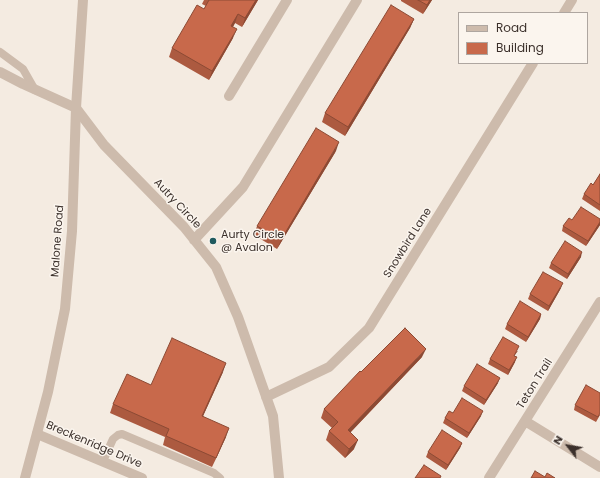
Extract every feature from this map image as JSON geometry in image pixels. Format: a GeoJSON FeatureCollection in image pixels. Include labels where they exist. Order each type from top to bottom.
{"type":"FeatureCollection","features":[{"type":"Feature","properties":{"kind":"street","name":"Malone Road"},"geometry":{"type":"LineString","coordinates":[[25,478],[48,392],[65,309],[72,231],[76,108],[83,0]]}},
{"type":"Feature","properties":{"kind":"street"},"geometry":{"type":"LineString","coordinates":[[229,96],[287,0]]}},
{"type":"Feature","properties":{"kind":"street"},"geometry":{"type":"LineString","coordinates":[[194,240],[243,188],[357,0]]}},
{"type":"Feature","properties":{"kind":"street"},"geometry":{"type":"LineString","coordinates":[[565,12],[572,0]]}},
{"type":"Feature","properties":{"kind":"street","name":"Snowbird Lane"},"geometry":{"type":"LineString","coordinates":[[266,397],[329,367],[369,328],[532,64]]}},
{"type":"Feature","properties":{"kind":"street","name":"Autry Circle"},"geometry":{"type":"LineString","coordinates":[[0,72],[35,90],[76,108],[104,145],[178,222],[216,267],[238,317],[273,416],[280,478]]}},
{"type":"Feature","properties":{"kind":"street","name":"Teton Trail"},"geometry":{"type":"LineString","coordinates":[[489,478],[600,302]]}},
{"type":"Feature","properties":{"kind":"street"},"geometry":{"type":"LineString","coordinates":[[525,421],[600,467]]}},
{"type":"Feature","properties":{"kind":"street","name":"Breckenridge Drive"},"geometry":{"type":"LineString","coordinates":[[37,434],[142,478]]}},
{"type":"Feature","properties":{"kind":"lane"},"geometry":{"type":"LineString","coordinates":[[0,52],[23,69],[35,90]]}},
{"type":"Feature","properties":{"kind":"lane"},"geometry":{"type":"LineString","coordinates":[[103,461],[113,439],[122,434],[214,473],[220,478]]}},
{"type":"Feature","properties":{"kind":"building"},"geometry":{"type":"Polygon","coordinates":[[[209,0],[256,0],[245,18],[238,14],[231,26],[237,29],[212,71],[172,48],[197,5],[204,9],[209,0]]]}},
{"type":"Feature","properties":{"kind":"building"},"geometry":{"type":"Polygon","coordinates":[[[418,0],[430,0],[427,5],[418,0]]]}},
{"type":"Feature","properties":{"kind":"building"},"geometry":{"type":"Polygon","coordinates":[[[391,5],[414,19],[348,127],[325,113],[391,5]]]}},
{"type":"Feature","properties":{"kind":"building"},"geometry":{"type":"Polygon","coordinates":[[[316,128],[339,142],[281,240],[257,226],[316,128]]]}},
{"type":"Feature","properties":{"kind":"building"},"geometry":{"type":"Polygon","coordinates":[[[600,174],[600,205],[584,194],[591,183],[593,185],[600,174]]]}},
{"type":"Feature","properties":{"kind":"building"},"geometry":{"type":"Polygon","coordinates":[[[581,207],[600,219],[600,222],[588,241],[563,226],[569,218],[572,220],[581,207]]]}},
{"type":"Feature","properties":{"kind":"building"},"geometry":{"type":"Polygon","coordinates":[[[565,241],[582,252],[568,274],[551,263],[565,241]]]}},
{"type":"Feature","properties":{"kind":"building"},"geometry":{"type":"Polygon","coordinates":[[[543,272],[563,283],[549,306],[530,294],[543,272]]]}},
{"type":"Feature","properties":{"kind":"building"},"geometry":{"type":"Polygon","coordinates":[[[520,301],[541,314],[528,337],[507,324],[520,301]]]}},
{"type":"Feature","properties":{"kind":"building"},"geometry":{"type":"Polygon","coordinates":[[[405,328],[426,349],[348,430],[358,440],[349,449],[329,431],[338,422],[324,409],[360,371],[361,372],[405,328]]]}},
{"type":"Feature","properties":{"kind":"building"},"geometry":{"type":"Polygon","coordinates":[[[503,337],[519,346],[514,356],[517,357],[509,370],[490,359],[503,337]]]}},
{"type":"Feature","properties":{"kind":"building"},"geometry":{"type":"Polygon","coordinates":[[[172,338],[226,363],[202,416],[229,428],[216,458],[166,436],[169,429],[113,404],[127,374],[151,385],[172,338]]]}},
{"type":"Feature","properties":{"kind":"building"},"geometry":{"type":"Polygon","coordinates":[[[477,364],[500,378],[486,400],[464,386],[477,364]]]}},
{"type":"Feature","properties":{"kind":"building"},"geometry":{"type":"Polygon","coordinates":[[[586,385],[600,393],[600,413],[598,417],[575,405],[586,385]]]}},
{"type":"Feature","properties":{"kind":"building"},"geometry":{"type":"Polygon","coordinates":[[[462,398],[483,411],[469,433],[445,418],[449,411],[453,413],[462,398]]]}},
{"type":"Feature","properties":{"kind":"building"},"geometry":{"type":"Polygon","coordinates":[[[442,430],[462,443],[448,465],[428,452],[442,430]]]}},
{"type":"Feature","properties":{"kind":"building"},"geometry":{"type":"Polygon","coordinates":[[[424,465],[441,476],[440,478],[415,478],[424,465]]]}},
{"type":"Feature","properties":{"kind":"building"},"geometry":{"type":"Polygon","coordinates":[[[535,471],[545,477],[547,473],[555,478],[531,478],[535,471]]]}},
{"type":"Feature","properties":{"kind":"place","name":"Aurty Circle @ Avalon"},"geometry":{"type":"Point","coordinates":[213,241]}}]}
